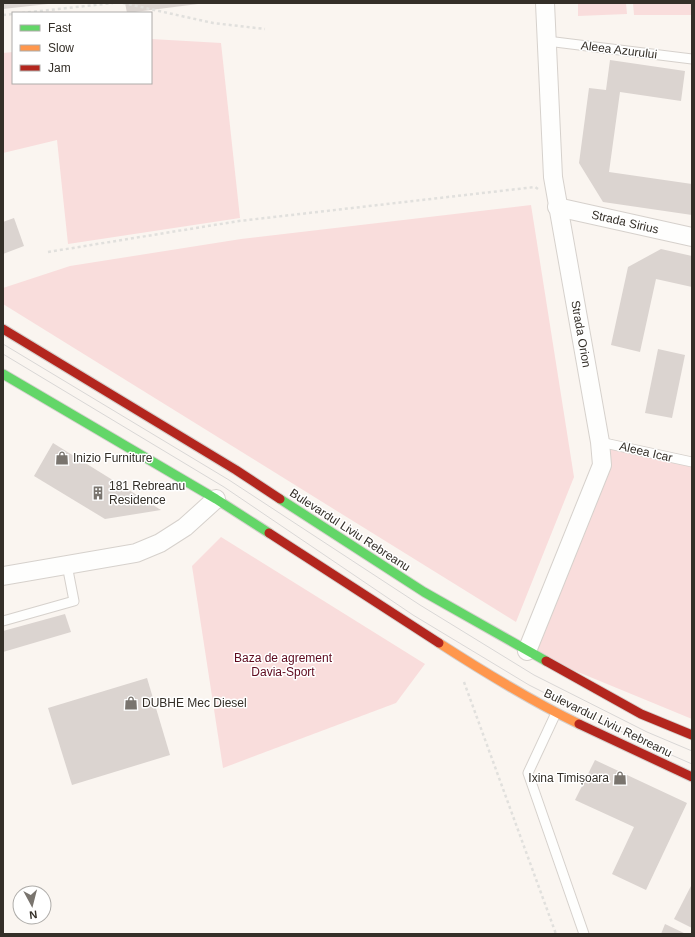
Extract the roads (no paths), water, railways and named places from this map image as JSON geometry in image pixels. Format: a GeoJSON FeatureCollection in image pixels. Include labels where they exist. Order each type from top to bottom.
{"type":"FeatureCollection","features":[{"type":"Feature","properties":{"kind":"main road","name":"Bulevardul Liviu Rebreanu"},"geometry":{"type":"LineString","coordinates":[[3,329],[236,470],[424,592],[641,714],[692,735]]}},
{"type":"Feature","properties":{"kind":"main road","name":"Bulevardul Liviu Rebreanu"},"geometry":{"type":"LineString","coordinates":[[5,377],[216,499],[453,653],[556,713],[692,777]]}},
{"type":"Feature","properties":{"kind":"street","name":"Strada Orion"},"geometry":{"type":"LineString","coordinates":[[527,651],[602,465],[600,442],[557,207],[553,177],[545,3]]}},
{"type":"Feature","properties":{"kind":"street","name":"Strada Sirius"},"geometry":{"type":"LineString","coordinates":[[557,207],[692,237]]}},
{"type":"Feature","properties":{"kind":"street"},"geometry":{"type":"LineString","coordinates":[[3,576],[136,553],[160,543],[185,527],[216,499]]}},
{"type":"Feature","properties":{"kind":"lane","name":"Aleea Azurului"},"geometry":{"type":"LineString","coordinates":[[547,41],[692,59]]}},
{"type":"Feature","properties":{"kind":"lane","name":"Aleea Icar"},"geometry":{"type":"LineString","coordinates":[[600,442],[692,462]]}},
{"type":"Feature","properties":{"kind":"lane"},"geometry":{"type":"LineString","coordinates":[[3,621],[74,601],[67,565]]}},
{"type":"Feature","properties":{"kind":"lane"},"geometry":{"type":"LineString","coordinates":[[556,713],[528,773],[584,934]]}},
{"type":"Feature","properties":{"kind":"tram line"},"geometry":{"type":"LineString","coordinates":[[3,344],[229,480],[420,605],[534,675],[647,732],[692,751]]}},
{"type":"Feature","properties":{"kind":"tram line"},"geometry":{"type":"LineString","coordinates":[[3,354],[224,487],[413,615],[529,685],[642,742],[692,764]]}},
{"type":"Feature","properties":{"kind":"place","name":"Inizio Furniture"},"geometry":{"type":"Point","coordinates":[62,458]}},
{"type":"Feature","properties":{"kind":"place","name":"181 Rebreanu Residence"},"geometry":{"type":"Point","coordinates":[98,493]}},
{"type":"Feature","properties":{"kind":"place","name":"DUBHE Mec Diesel"},"geometry":{"type":"Point","coordinates":[131,703]}},
{"type":"Feature","properties":{"kind":"place","name":"Ixina Timișoara"},"geometry":{"type":"Point","coordinates":[620,778]}},
{"type":"Feature","properties":{"kind":"park label","name":"Baza de agrement Davia-Sport"},"geometry":{"type":"Point","coordinates":[283,665]}}]}
